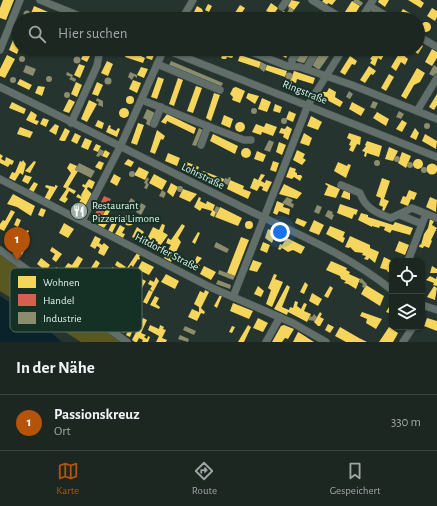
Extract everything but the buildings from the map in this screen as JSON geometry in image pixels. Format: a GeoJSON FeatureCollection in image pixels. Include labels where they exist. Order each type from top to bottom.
{"type":"FeatureCollection","features":[{"type":"Feature","properties":{"kind":"street"},"geometry":{"type":"LineString","coordinates":[[13,12],[20,0]]}},
{"type":"Feature","properties":{"kind":"street"},"geometry":{"type":"LineString","coordinates":[[40,0],[70,12]]}},
{"type":"Feature","properties":{"kind":"street"},"geometry":{"type":"LineString","coordinates":[[186,12],[193,0]]}},
{"type":"Feature","properties":{"kind":"street"},"geometry":{"type":"LineString","coordinates":[[282,7],[287,0]]}},
{"type":"Feature","properties":{"kind":"street"},"geometry":{"type":"LineString","coordinates":[[312,0],[332,12]]}},
{"type":"Feature","properties":{"kind":"street"},"geometry":{"type":"LineString","coordinates":[[365,12],[371,3],[382,12]]}},
{"type":"Feature","properties":{"kind":"street"},"geometry":{"type":"LineString","coordinates":[[0,50],[3,31],[12,15]]}},
{"type":"Feature","properties":{"kind":"street"},"geometry":{"type":"LineString","coordinates":[[425,40],[437,47]]}},
{"type":"Feature","properties":{"kind":"street"},"geometry":{"type":"LineString","coordinates":[[71,123],[97,66],[99,56]]}},
{"type":"Feature","properties":{"kind":"street"},"geometry":{"type":"LineString","coordinates":[[82,221],[120,147],[161,56]]}},
{"type":"Feature","properties":{"kind":"street","name":"Ringstraße"},"geometry":{"type":"LineString","coordinates":[[181,56],[224,74],[236,76],[437,157]]}},
{"type":"Feature","properties":{"kind":"street"},"geometry":{"type":"LineString","coordinates":[[264,56],[326,76],[437,119]]}},
{"type":"Feature","properties":{"kind":"street"},"geometry":{"type":"LineString","coordinates":[[292,66],[292,60],[295,56]]}},
{"type":"Feature","properties":{"kind":"street"},"geometry":{"type":"LineString","coordinates":[[306,69],[314,56]]}},
{"type":"Feature","properties":{"kind":"street"},"geometry":{"type":"LineString","coordinates":[[233,297],[308,105],[339,56]]}},
{"type":"Feature","properties":{"kind":"street"},"geometry":{"type":"LineString","coordinates":[[157,64],[220,90]]}},
{"type":"Feature","properties":{"kind":"street"},"geometry":{"type":"LineString","coordinates":[[417,111],[437,78]]}},
{"type":"Feature","properties":{"kind":"street","name":"Lohrstraße"},"geometry":{"type":"LineString","coordinates":[[0,88],[341,255],[367,270],[389,288]]}},
{"type":"Feature","properties":{"kind":"street"},"geometry":{"type":"LineString","coordinates":[[142,100],[244,140],[251,140]]}},
{"type":"Feature","properties":{"kind":"street"},"geometry":{"type":"LineString","coordinates":[[154,124],[161,107]]}},
{"type":"Feature","properties":{"kind":"street"},"geometry":{"type":"LineString","coordinates":[[201,145],[208,126]]}},
{"type":"Feature","properties":{"kind":"street","name":"Hitdorfer Straße"},"geometry":{"type":"LineString","coordinates":[[0,179],[233,297],[280,317],[326,342]]}},
{"type":"Feature","properties":{"kind":"street"},"geometry":{"type":"LineString","coordinates":[[340,185],[360,192],[362,199],[372,211],[391,218],[412,208],[437,218]]}},
{"type":"Feature","properties":{"kind":"street"},"geometry":{"type":"LineString","coordinates":[[409,258],[426,214]]}},
{"type":"Feature","properties":{"kind":"street"},"geometry":{"type":"LineString","coordinates":[[400,215],[422,224]]}},
{"type":"Feature","properties":{"kind":"street"},"geometry":{"type":"LineString","coordinates":[[0,250],[25,268]]}},
{"type":"Feature","properties":{"kind":"street"},"geometry":{"type":"LineString","coordinates":[[425,308],[437,310]]}},
{"type":"Feature","properties":{"kind":"street"},"geometry":{"type":"LineString","coordinates":[[266,342],[280,317]]}},
{"type":"Feature","properties":{"kind":"street"},"geometry":{"type":"LineString","coordinates":[[403,342],[411,330]]}},
{"type":"Feature","properties":{"kind":"street"},"geometry":{"type":"LineString","coordinates":[[113,332],[127,342]]}},
{"type":"Feature","properties":{"kind":"shaded area"},"geometry":{"type":"Polygon","coordinates":[[[0,250],[24,268],[10,268],[10,297],[0,291],[0,250]]]}},
{"type":"Feature","properties":{"kind":"shaded area"},"geometry":{"type":"Polygon","coordinates":[[[65,332],[110,332],[123,342],[81,342],[65,332]]]}},
{"type":"Feature","properties":{"kind":"water"},"geometry":{"type":"Polygon","coordinates":[[[0,296],[10,303],[10,332],[50,332],[62,342],[0,342],[0,296]]]}},
{"type":"Feature","properties":{"kind":"place","name":"Restaurant Pizzeria Limone"},"geometry":{"type":"Point","coordinates":[79,211]}},
{"type":"Feature","properties":{"kind":"place","name":"Passionskreuz"},"geometry":{"type":"Point","coordinates":[17,260]}}]}
